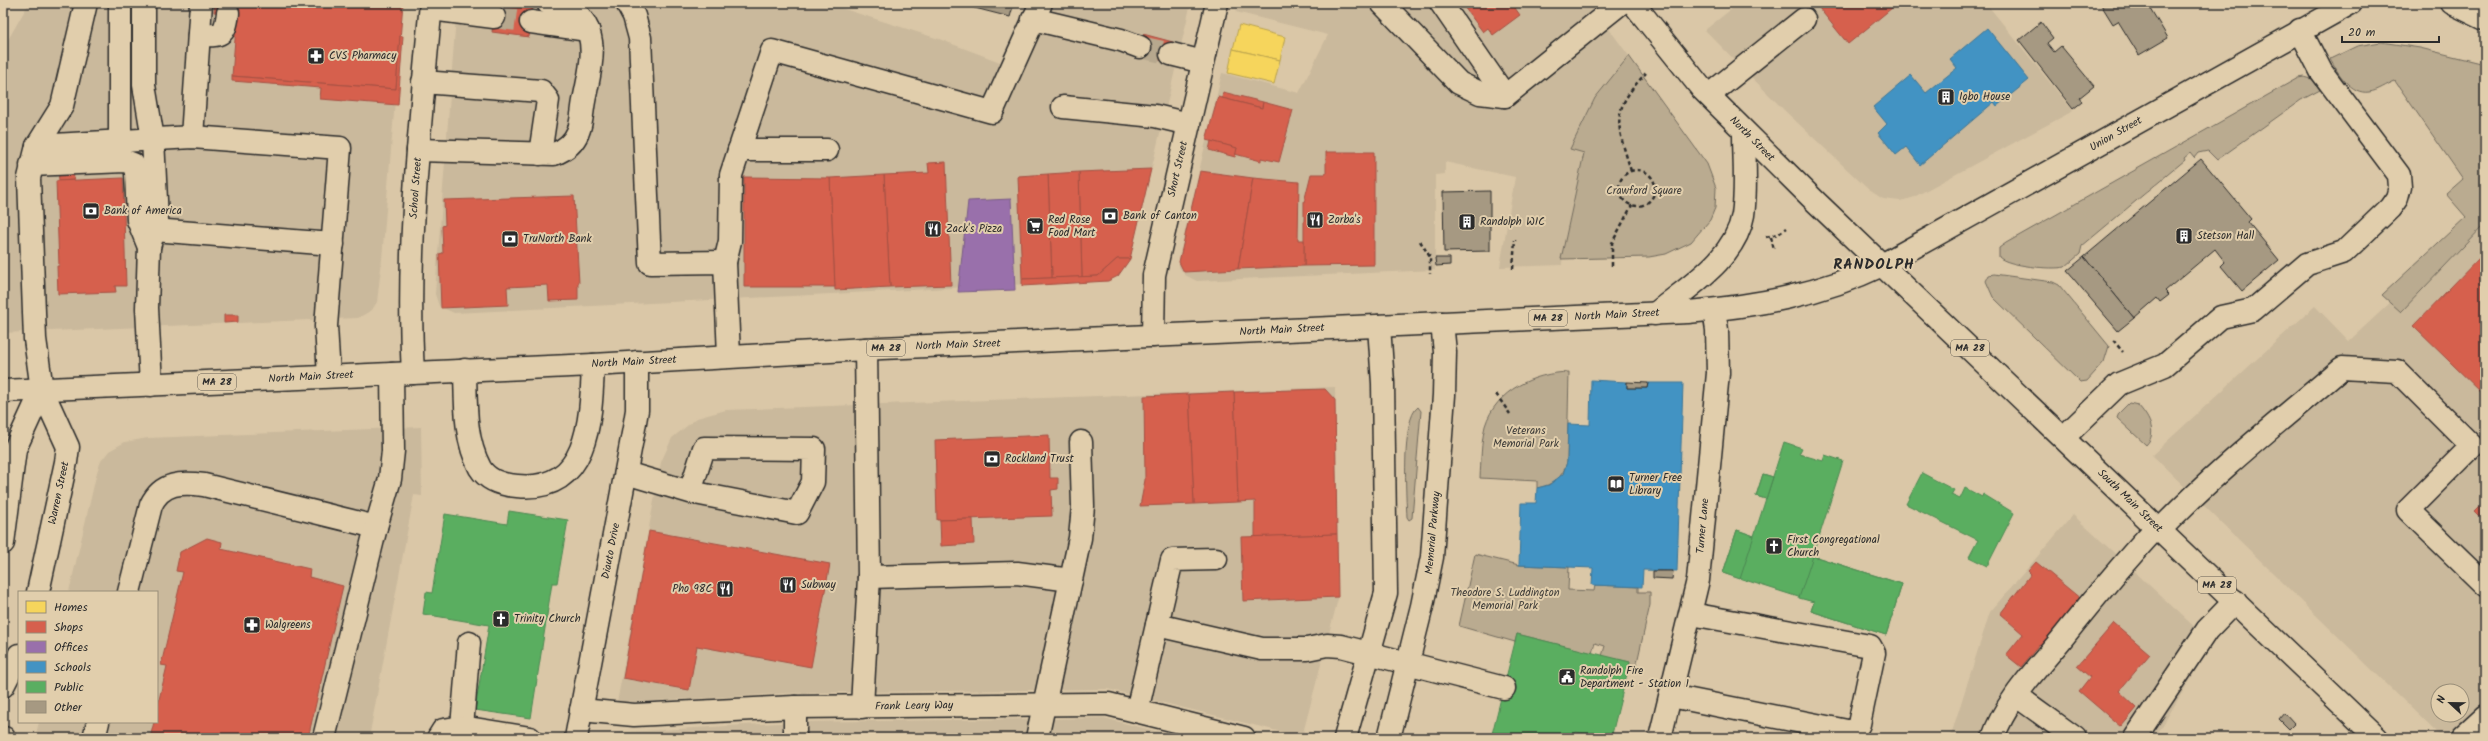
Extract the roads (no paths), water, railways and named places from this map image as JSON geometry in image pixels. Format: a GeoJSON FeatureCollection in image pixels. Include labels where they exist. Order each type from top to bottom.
{"type":"FeatureCollection","features":[{"type":"Feature","properties":{"kind":"main road"},"geometry":{"type":"LineString","coordinates":[[3,543],[16,448],[42,390],[35,338],[29,178],[34,155],[62,106],[86,3]]}},
{"type":"Feature","properties":{"kind":"main road"},"geometry":{"type":"LineString","coordinates":[[120,3],[120,141]]}},
{"type":"Feature","properties":{"kind":"main road"},"geometry":{"type":"LineString","coordinates":[[144,3],[144,86],[153,139],[157,220],[151,238],[147,308],[151,386]]}},
{"type":"Feature","properties":{"kind":"main road"},"geometry":{"type":"LineString","coordinates":[[192,137],[201,3]]}},
{"type":"Feature","properties":{"kind":"main road"},"geometry":{"type":"LineString","coordinates":[[418,150],[540,154],[554,154],[563,151],[579,131],[592,60],[588,30],[581,17],[572,10],[548,3]]}},
{"type":"Feature","properties":{"kind":"main road"},"geometry":{"type":"LineString","coordinates":[[627,3],[634,16],[640,38],[650,263],[725,262]]}},
{"type":"Feature","properties":{"kind":"main road","name":"Short Street"},"geometry":{"type":"LineString","coordinates":[[1153,336],[1154,275],[1217,3]]}},
{"type":"Feature","properties":{"kind":"main road"},"geometry":{"type":"LineString","coordinates":[[1382,3],[1459,83],[1480,93],[1505,96],[1621,3]]}},
{"type":"Feature","properties":{"kind":"main road"},"geometry":{"type":"LineString","coordinates":[[1441,3],[1505,96]]}},
{"type":"Feature","properties":{"kind":"main road","name":"North Street"},"geometry":{"type":"LineString","coordinates":[[1633,3],[1709,95],[1744,132],[1882,265]]}},
{"type":"Feature","properties":{"kind":"main road"},"geometry":{"type":"LineString","coordinates":[[2452,3],[2485,19]]}},
{"type":"Feature","properties":{"kind":"main road","name":"Union Street"},"geometry":{"type":"LineString","coordinates":[[1882,265],[2344,5]]}},
{"type":"Feature","properties":{"kind":"main road"},"geometry":{"type":"LineString","coordinates":[[431,6],[494,17]]}},
{"type":"Feature","properties":{"kind":"main road","name":"School Street"},"geometry":{"type":"LineString","coordinates":[[324,738],[376,527],[390,478],[403,373],[423,82],[431,6]]}},
{"type":"Feature","properties":{"kind":"main road"},"geometry":{"type":"LineString","coordinates":[[729,356],[725,262],[730,241],[731,175],[772,51],[992,112],[1037,11],[1140,47]]}},
{"type":"Feature","properties":{"kind":"main road"},"geometry":{"type":"LineString","coordinates":[[199,35],[213,36],[222,33],[226,28],[228,13]]}},
{"type":"Feature","properties":{"kind":"main road"},"geometry":{"type":"LineString","coordinates":[[1709,95],[1804,19]]}},
{"type":"Feature","properties":{"kind":"main road"},"geometry":{"type":"LineString","coordinates":[[531,22],[588,30]]}},
{"type":"Feature","properties":{"kind":"main road"},"geometry":{"type":"LineString","coordinates":[[2064,437],[2119,384],[2165,365],[2221,317],[2253,310],[2307,264],[2344,252],[2390,208],[2397,198],[2400,187],[2399,175],[2321,71],[2300,30]]}},
{"type":"Feature","properties":{"kind":"main road"},"geometry":{"type":"LineString","coordinates":[[1171,54],[1203,62]]}},
{"type":"Feature","properties":{"kind":"main road"},"geometry":{"type":"LineString","coordinates":[[423,82],[541,91],[548,100],[540,154]]}},
{"type":"Feature","properties":{"kind":"main road"},"geometry":{"type":"LineString","coordinates":[[1063,107],[1155,116],[1189,124]]}},
{"type":"Feature","properties":{"kind":"main road"},"geometry":{"type":"LineString","coordinates":[[1655,314],[1713,266],[1730,246],[1738,230],[1744,198],[1744,132]]}},
{"type":"Feature","properties":{"kind":"main road"},"geometry":{"type":"LineString","coordinates":[[34,155],[120,141],[192,137],[340,148],[326,326],[329,376]]}},
{"type":"Feature","properties":{"kind":"main road"},"geometry":{"type":"LineString","coordinates":[[739,150],[827,150]]}},
{"type":"Feature","properties":{"kind":"main road"},"geometry":{"type":"LineString","coordinates":[[34,155],[125,161],[133,164],[136,172],[138,220],[151,238]]}},
{"type":"Feature","properties":{"kind":"main road"},"geometry":{"type":"LineString","coordinates":[[151,238],[333,244]]}},
{"type":"Feature","properties":{"kind":"main road","name":"North Main Street"},"geometry":{"type":"LineString","coordinates":[[3,391],[151,386],[329,376],[593,365],[866,349],[1655,314],[1714,310],[1763,303],[1820,290],[1882,265]]}},
{"type":"Feature","properties":{"kind":"main road","name":"South Main Street"},"geometry":{"type":"LineString","coordinates":[[1882,265],[2064,437],[2377,738]]}},
{"type":"Feature","properties":{"kind":"main road","name":"Turner Lane"},"geometry":{"type":"LineString","coordinates":[[1660,738],[1698,580],[1718,373],[1717,330],[1714,310]]}},
{"type":"Feature","properties":{"kind":"main road","name":"Memorial Parkway"},"geometry":{"type":"LineString","coordinates":[[1389,738],[1432,557],[1444,394],[1445,352],[1442,323]]}},
{"type":"Feature","properties":{"kind":"main road"},"geometry":{"type":"LineString","coordinates":[[1345,738],[1383,604],[1386,582],[1379,326]]}},
{"type":"Feature","properties":{"kind":"main road"},"geometry":{"type":"LineString","coordinates":[[862,706],[869,577],[866,349]]}},
{"type":"Feature","properties":{"kind":"main road","name":"Diauto Drive"},"geometry":{"type":"LineString","coordinates":[[576,738],[637,410],[637,362]]}},
{"type":"Feature","properties":{"kind":"main road"},"geometry":{"type":"LineString","coordinates":[[465,370],[467,425],[481,469],[494,481],[514,486],[534,486],[554,481],[564,475],[578,455],[588,426],[593,365]]}},
{"type":"Feature","properties":{"kind":"main road"},"geometry":{"type":"LineString","coordinates":[[1992,738],[2000,719],[2017,696],[2123,563],[2158,528],[2222,470],[2342,368],[2397,371],[2472,446],[2408,510],[2485,585]]}},
{"type":"Feature","properties":{"kind":"main road","name":"Warren Street"},"geometry":{"type":"LineString","coordinates":[[38,591],[68,447],[42,390]]}},
{"type":"Feature","properties":{"kind":"main road"},"geometry":{"type":"LineString","coordinates":[[1037,738],[1082,522],[1081,442]]}},
{"type":"Feature","properties":{"kind":"main road"},"geometry":{"type":"LineString","coordinates":[[626,473],[690,492],[797,513],[813,482],[814,449],[704,448],[690,492]]}},
{"type":"Feature","properties":{"kind":"main road"},"geometry":{"type":"LineString","coordinates":[[129,591],[151,505],[158,493],[169,486],[183,483],[204,485],[376,527]]}},
{"type":"Feature","properties":{"kind":"main road"},"geometry":{"type":"LineString","coordinates":[[1137,711],[1172,560],[1216,559]]}},
{"type":"Feature","properties":{"kind":"main road"},"geometry":{"type":"LineString","coordinates":[[869,577],[1017,573],[1071,580]]}},
{"type":"Feature","properties":{"kind":"main road"},"geometry":{"type":"LineString","coordinates":[[2135,738],[2203,636],[2235,601]]}},
{"type":"Feature","properties":{"kind":"main road"},"geometry":{"type":"LineString","coordinates":[[1671,696],[1847,731],[1855,731],[1858,724],[1874,653],[1870,646],[1691,614]]}},
{"type":"Feature","properties":{"kind":"main road"},"geometry":{"type":"LineString","coordinates":[[1157,625],[1262,649],[1307,649],[1333,645],[1504,688]]}},
{"type":"Feature","properties":{"kind":"main road"},"geometry":{"type":"LineString","coordinates":[[462,727],[469,643]]}},
{"type":"Feature","properties":{"kind":"main road"},"geometry":{"type":"LineString","coordinates":[[3,686],[18,657]]}},
{"type":"Feature","properties":{"kind":"main road"},"geometry":{"type":"LineString","coordinates":[[2017,696],[2075,738]]}},
{"type":"Feature","properties":{"kind":"main road","name":"Frank Leary Way"},"geometry":{"type":"LineString","coordinates":[[581,710],[634,715],[795,707],[1108,704],[1244,738]]}},
{"type":"Feature","properties":{"kind":"main road"},"geometry":{"type":"LineString","coordinates":[[795,707],[795,738]]}},
{"type":"Feature","properties":{"kind":"main road"},"geometry":{"type":"LineString","coordinates":[[2461,738],[2485,716]]}},
{"type":"Feature","properties":{"kind":"main road"},"geometry":{"type":"LineString","coordinates":[[94,738],[98,723]]}},
{"type":"Feature","properties":{"kind":"main road"},"geometry":{"type":"LineString","coordinates":[[438,738],[443,730],[462,727],[530,738]]}},
{"type":"Feature","properties":{"kind":"tunnel"},"geometry":{"type":"LineString","coordinates":[[494,17],[531,22]]}},
{"type":"Feature","properties":{"kind":"tunnel"},"geometry":{"type":"LineString","coordinates":[[1140,47],[1171,54]]}},
{"type":"Feature","properties":{"kind":"place","name":"CVS Pharmacy"},"geometry":{"type":"Point","coordinates":[316,56]}},
{"type":"Feature","properties":{"kind":"place","name":"Igbo House"},"geometry":{"type":"Point","coordinates":[1946,97]}},
{"type":"Feature","properties":{"kind":"place","name":"Bank of America"},"geometry":{"type":"Point","coordinates":[91,211]}},
{"type":"Feature","properties":{"kind":"place","name":"Bank of Canton"},"geometry":{"type":"Point","coordinates":[1110,216]}},
{"type":"Feature","properties":{"kind":"place","name":"Zorba's"},"geometry":{"type":"Point","coordinates":[1315,220]}},
{"type":"Feature","properties":{"kind":"place","name":"Randolph WIC"},"geometry":{"type":"Point","coordinates":[1467,222]}},
{"type":"Feature","properties":{"kind":"place","name":"Red Rose Food Mart"},"geometry":{"type":"Point","coordinates":[1035,226]}},
{"type":"Feature","properties":{"kind":"place","name":"Zack's Pizza"},"geometry":{"type":"Point","coordinates":[933,229]}},
{"type":"Feature","properties":{"kind":"place","name":"Stetson Hall"},"geometry":{"type":"Point","coordinates":[2184,236]}},
{"type":"Feature","properties":{"kind":"place","name":"TruNorth Bank"},"geometry":{"type":"Point","coordinates":[510,239]}},
{"type":"Feature","properties":{"kind":"place","name":"Rockland Trust"},"geometry":{"type":"Point","coordinates":[992,459]}},
{"type":"Feature","properties":{"kind":"place","name":"Turner Free Library"},"geometry":{"type":"Point","coordinates":[1616,484]}},
{"type":"Feature","properties":{"kind":"place","name":"First Congregational Church"},"geometry":{"type":"Point","coordinates":[1774,546]}},
{"type":"Feature","properties":{"kind":"place","name":"Subway"},"geometry":{"type":"Point","coordinates":[788,585]}},
{"type":"Feature","properties":{"kind":"place","name":"Pho 98C"},"geometry":{"type":"Point","coordinates":[725,589]}},
{"type":"Feature","properties":{"kind":"place","name":"Trinity Church"},"geometry":{"type":"Point","coordinates":[501,619]}},
{"type":"Feature","properties":{"kind":"place","name":"Walgreens"},"geometry":{"type":"Point","coordinates":[252,625]}},
{"type":"Feature","properties":{"kind":"place","name":"Randolph Fire Department - Station 1"},"geometry":{"type":"Point","coordinates":[1567,677]}},
{"type":"Feature","properties":{"kind":"district","name":"RANDOLPH"},"geometry":{"type":"Point","coordinates":[1874,265]}},
{"type":"Feature","properties":{"kind":"park label","name":"Crawford Square"},"geometry":{"type":"Point","coordinates":[1644,191]}},
{"type":"Feature","properties":{"kind":"park label","name":"Veterans Memorial Park"},"geometry":{"type":"Point","coordinates":[1526,437]}},
{"type":"Feature","properties":{"kind":"park label","name":"Theodore S. Luddington Memorial Park"},"geometry":{"type":"Point","coordinates":[1505,599]}}]}
